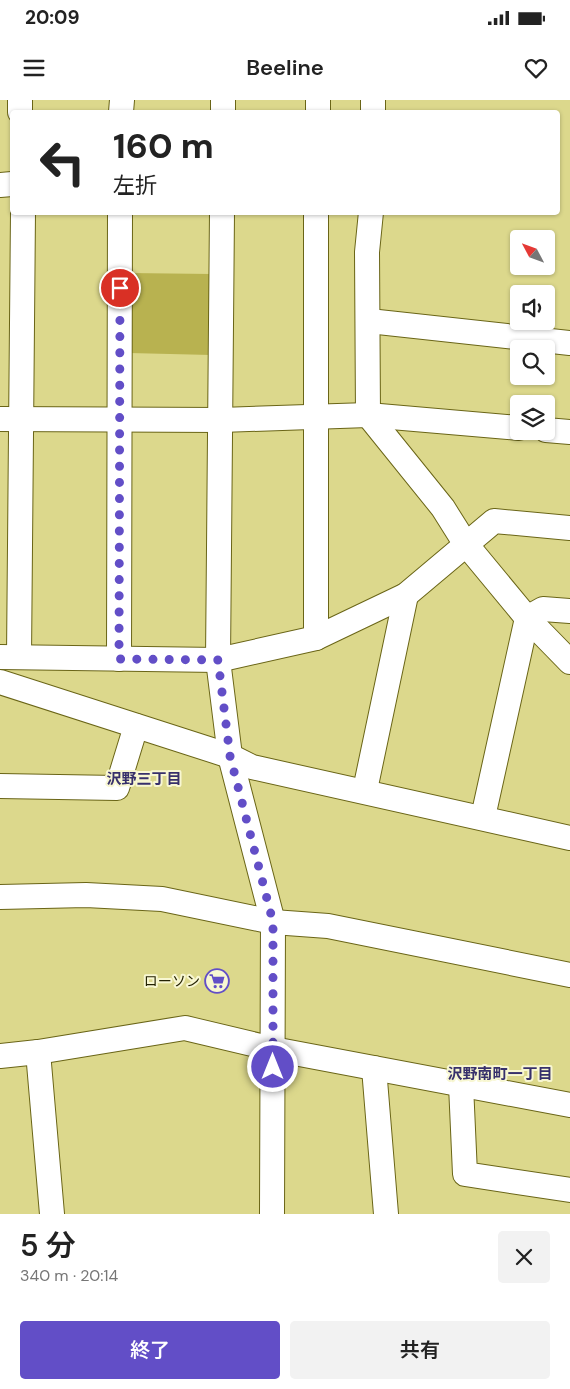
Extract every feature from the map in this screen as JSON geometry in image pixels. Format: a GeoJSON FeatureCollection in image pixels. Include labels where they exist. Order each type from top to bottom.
{"type":"FeatureCollection","features":[{"type":"Feature","properties":{"kind":"street"},"geometry":{"type":"LineString","coordinates":[[23,215],[11,419],[10,657],[218,660],[316,638],[406,595],[465,543],[494,521],[570,528]]}},
{"type":"Feature","properties":{"kind":"street"},"geometry":{"type":"LineString","coordinates":[[119,659],[120,215]]}},
{"type":"Feature","properties":{"kind":"street"},"geometry":{"type":"LineString","coordinates":[[222,215],[218,660],[230,756],[273,922],[272,1214]]}},
{"type":"Feature","properties":{"kind":"street"},"geometry":{"type":"LineString","coordinates":[[316,215],[316,638]]}},
{"type":"Feature","properties":{"kind":"street"},"geometry":{"type":"LineString","coordinates":[[371,215],[367,252],[369,321],[368,415],[444,508],[465,543],[527,618],[570,662]]}},
{"type":"Feature","properties":{"kind":"street"},"geometry":{"type":"LineString","coordinates":[[369,321],[570,343]]}},
{"type":"Feature","properties":{"kind":"street"},"geometry":{"type":"LineString","coordinates":[[11,419],[221,420],[368,415],[510,427]]}},
{"type":"Feature","properties":{"kind":"street"},"geometry":{"type":"LineString","coordinates":[[555,431],[570,432]]}},
{"type":"Feature","properties":{"kind":"street"},"geometry":{"type":"LineString","coordinates":[[365,790],[406,595]]}},
{"type":"Feature","properties":{"kind":"street"},"geometry":{"type":"LineString","coordinates":[[483,817],[527,618],[543,609],[570,611]]}},
{"type":"Feature","properties":{"kind":"street"},"geometry":{"type":"LineString","coordinates":[[0,682],[230,756],[252,767],[365,790],[570,838]]}},
{"type":"Feature","properties":{"kind":"street"},"geometry":{"type":"LineString","coordinates":[[0,786],[117,788],[136,726]]}},
{"type":"Feature","properties":{"kind":"street"},"geometry":{"type":"LineString","coordinates":[[0,897],[86,895],[162,899],[273,922],[328,926],[570,974]]}},
{"type":"Feature","properties":{"kind":"street"},"geometry":{"type":"LineString","coordinates":[[0,1056],[38,1052],[186,1028],[273,1049],[570,1106]]}},
{"type":"Feature","properties":{"kind":"street"},"geometry":{"type":"LineString","coordinates":[[38,1052],[52,1214]]}},
{"type":"Feature","properties":{"kind":"street"},"geometry":{"type":"LineString","coordinates":[[374,1068],[386,1214]]}},
{"type":"Feature","properties":{"kind":"street"},"geometry":{"type":"LineString","coordinates":[[461,1085],[465,1174],[570,1190]]}},
{"type":"Feature","properties":{"kind":"shaded area"},"geometry":{"type":"Polygon","coordinates":[[[128,273],[212,274],[211,355],[129,353],[128,273]]]}},
{"type":"Feature","properties":{"kind":"place","name":"ローソン"},"geometry":{"type":"Point","coordinates":[217,981]}},
{"type":"Feature","properties":{"kind":"district","name":"沢野三丁目"},"geometry":{"type":"Point","coordinates":[144,779]}},
{"type":"Feature","properties":{"kind":"district","name":"沢野南町一丁目"},"geometry":{"type":"Point","coordinates":[500,1074]}},
{"type":"Feature","properties":{"kind":"route"},"geometry":{"type":"LineString","coordinates":[[120,288],[119,659],[218,660],[230,756],[273,922],[273,1067]]}}]}
